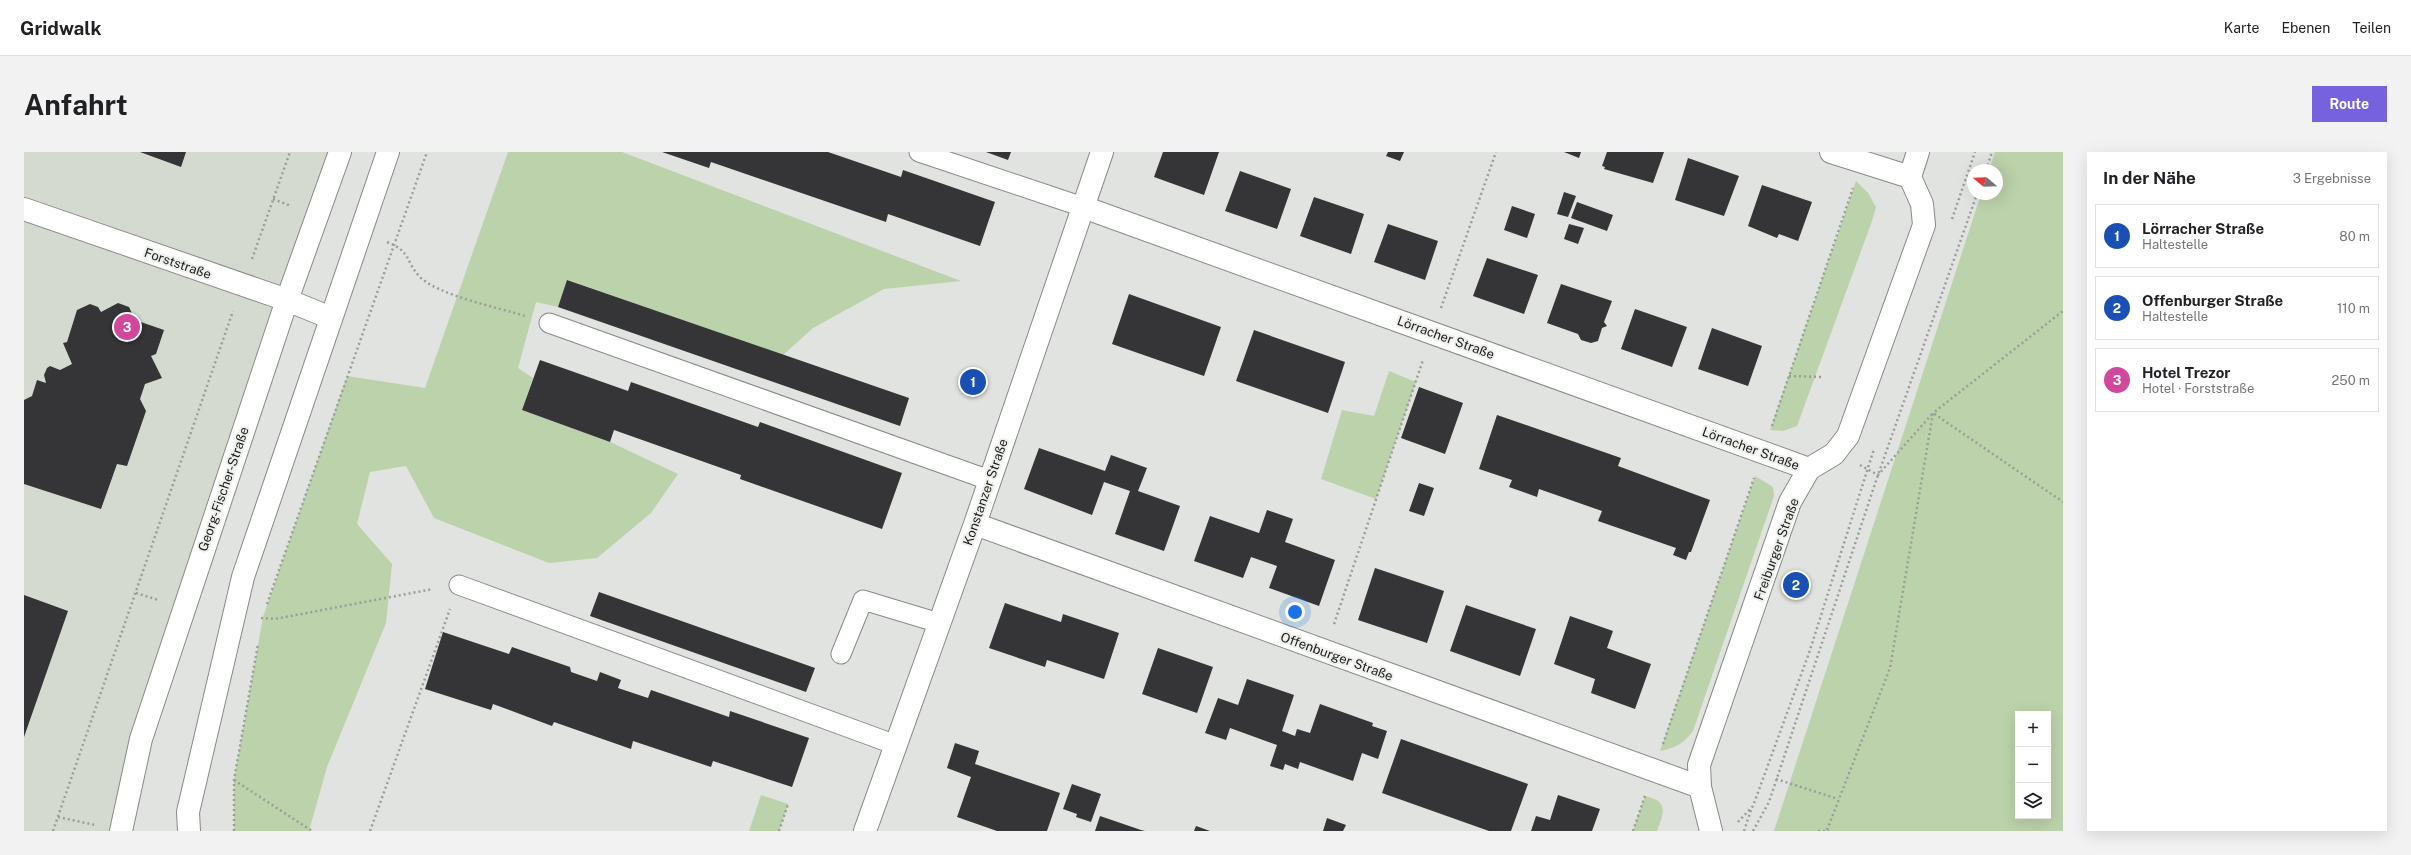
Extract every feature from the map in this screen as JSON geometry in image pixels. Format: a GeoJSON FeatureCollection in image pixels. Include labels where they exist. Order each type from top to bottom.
{"type":"FeatureCollection","features":[{"type":"Feature","properties":{"kind":"street","name":"Georg-Fischer-Straße"},"geometry":{"type":"LineString","coordinates":[[121,831],[141,739],[287,300],[340,152]]}},
{"type":"Feature","properties":{"kind":"street"},"geometry":{"type":"LineString","coordinates":[[189,831],[188,812],[242,577],[388,152]]}},
{"type":"Feature","properties":{"kind":"street","name":"Konstanzer Straße"},"geometry":{"type":"LineString","coordinates":[[865,831],[975,524],[1102,152]]}},
{"type":"Feature","properties":{"kind":"street"},"geometry":{"type":"LineString","coordinates":[[1831,152],[1910,177],[1918,152]]}},
{"type":"Feature","properties":{"kind":"street","name":"Freiburger Straße"},"geometry":{"type":"LineString","coordinates":[[1711,831],[1700,787],[1700,765],[1790,502],[1809,469],[1834,454],[1848,436],[1924,225],[1922,204],[1910,177]]}},
{"type":"Feature","properties":{"kind":"street","name":"Lörracher Straße"},"geometry":{"type":"LineString","coordinates":[[1083,207],[1809,469]]}},
{"type":"Feature","properties":{"kind":"street","name":"Forststraße"},"geometry":{"type":"LineString","coordinates":[[24,209],[287,300],[331,318]]}},
{"type":"Feature","properties":{"kind":"street","name":"Offenburger Straße"},"geometry":{"type":"LineString","coordinates":[[975,524],[1700,787]]}},
{"type":"Feature","properties":{"kind":"lane"},"geometry":{"type":"LineString","coordinates":[[919,152],[1083,207]]}},
{"type":"Feature","properties":{"kind":"lane"},"geometry":{"type":"LineString","coordinates":[[549,323],[989,480]]}},
{"type":"Feature","properties":{"kind":"lane"},"geometry":{"type":"LineString","coordinates":[[459,584],[896,745]]}},
{"type":"Feature","properties":{"kind":"lane"},"geometry":{"type":"LineString","coordinates":[[841,654],[863,600],[939,623]]}},
{"type":"Feature","properties":{"kind":"path"},"geometry":{"type":"LineString","coordinates":[[53,831],[290,152]]}},
{"type":"Feature","properties":{"kind":"path"},"geometry":{"type":"LineString","coordinates":[[261,625],[358,343],[427,152]]}},
{"type":"Feature","properties":{"kind":"path"},"geometry":{"type":"LineString","coordinates":[[1325,651],[1432,332],[1496,152]]}},
{"type":"Feature","properties":{"kind":"path"},"geometry":{"type":"LineString","coordinates":[[1952,220],[1975,152]]}},
{"type":"Feature","properties":{"kind":"path"},"geometry":{"type":"LineString","coordinates":[[1988,164],[1992,152]]}},
{"type":"Feature","properties":{"kind":"path"},"geometry":{"type":"LineString","coordinates":[[1633,831],[1862,163]]}},
{"type":"Feature","properties":{"kind":"path"},"geometry":{"type":"LineString","coordinates":[[1753,831],[1768,802],[1878,475],[1975,200]]}},
{"type":"Feature","properties":{"kind":"path"},"geometry":{"type":"LineString","coordinates":[[405,251],[419,277],[445,292],[549,323]]}},
{"type":"Feature","properties":{"kind":"path"},"geometry":{"type":"LineString","coordinates":[[1878,475],[1933,413],[2063,311]]}},
{"type":"Feature","properties":{"kind":"path"},"geometry":{"type":"LineString","coordinates":[[1789,376],[1823,377]]}},
{"type":"Feature","properties":{"kind":"path"},"geometry":{"type":"LineString","coordinates":[[1933,413],[2063,502]]}},
{"type":"Feature","properties":{"kind":"path"},"geometry":{"type":"LineString","coordinates":[[1818,831],[1828,830],[1838,799],[1890,668],[1933,413]]}},
{"type":"Feature","properties":{"kind":"path"},"geometry":{"type":"LineString","coordinates":[[1744,831],[1809,654],[1875,446]]}},
{"type":"Feature","properties":{"kind":"path"},"geometry":{"type":"LineString","coordinates":[[1834,454],[1868,468],[1878,475]]}},
{"type":"Feature","properties":{"kind":"path"},"geometry":{"type":"LineString","coordinates":[[275,619],[459,584]]}},
{"type":"Feature","properties":{"kind":"path"},"geometry":{"type":"LineString","coordinates":[[370,831],[459,584]]}},
{"type":"Feature","properties":{"kind":"path"},"geometry":{"type":"LineString","coordinates":[[234,831],[234,780],[258,641]]}},
{"type":"Feature","properties":{"kind":"path"},"geometry":{"type":"LineString","coordinates":[[1776,779],[1838,799]]}},
{"type":"Feature","properties":{"kind":"path"},"geometry":{"type":"LineString","coordinates":[[234,780],[312,831]]}},
{"type":"Feature","properties":{"kind":"path"},"geometry":{"type":"LineString","coordinates":[[779,831],[788,804]]}},
{"type":"Feature","properties":{"kind":"path"},"geometry":{"type":"LineString","coordinates":[[1735,826],[1753,806]]}},
{"type":"Feature","properties":{"kind":"path"},"geometry":{"type":"LineString","coordinates":[[58,817],[121,831]]}},
{"type":"Feature","properties":{"kind":"shaded area"},"geometry":{"type":"Polygon","coordinates":[[[24,152],[341,152],[121,831],[24,831],[24,152]]]}},
{"type":"Feature","properties":{"kind":"green space"},"geometry":{"type":"Polygon","coordinates":[[[508,152],[622,152],[961,281],[884,289],[813,328],[783,355],[568,280],[558,307],[536,302],[518,368],[533,378],[522,410],[610,442],[678,474],[651,513],[597,558],[549,563],[434,518],[406,466],[370,472],[357,524],[392,564],[386,623],[327,767],[309,831],[234,831],[234,780],[263,617],[347,376],[425,388],[508,152]]]}},
{"type":"Feature","properties":{"kind":"green space"},"geometry":{"type":"Polygon","coordinates":[[[1995,152],[2063,152],[2063,831],[1774,831],[1979,200],[2003,200],[2003,164],[1991,164],[1995,152]]]}},
{"type":"Feature","properties":{"kind":"green space"},"geometry":{"type":"Polygon","coordinates":[[[1856,181],[1868,193],[1876,207],[1872,221],[1797,426],[1783,431],[1770,430],[1856,181]]]}},
{"type":"Feature","properties":{"kind":"green space"},"geometry":{"type":"Polygon","coordinates":[[[1389,371],[1416,382],[1376,499],[1321,479],[1342,410],[1374,416],[1389,371]]]}},
{"type":"Feature","properties":{"kind":"green space"},"geometry":{"type":"Polygon","coordinates":[[[1755,476],[1773,487],[1774,496],[1693,731],[1679,744],[1660,751],[1755,476]]]}},
{"type":"Feature","properties":{"kind":"green space"},"geometry":{"type":"Polygon","coordinates":[[[761,795],[788,804],[779,831],[749,831],[761,795]]]}},
{"type":"Feature","properties":{"kind":"green space"},"geometry":{"type":"Polygon","coordinates":[[[1645,796],[1658,801],[1663,809],[1657,831],[1633,831],[1645,796]]]}},
{"type":"Feature","properties":{"kind":"building"},"geometry":{"type":"Polygon","coordinates":[[[140,152],[186,152],[181,167],[140,152]]]}},
{"type":"Feature","properties":{"kind":"building"},"geometry":{"type":"Polygon","coordinates":[[[662,152],[828,152],[901,177],[903,170],[995,202],[980,246],[888,214],[886,222],[711,162],[709,168],[662,152]]]}},
{"type":"Feature","properties":{"kind":"building"},"geometry":{"type":"Polygon","coordinates":[[[986,152],[1011,152],[1008,160],[986,152]]]}},
{"type":"Feature","properties":{"kind":"building"},"geometry":{"type":"Polygon","coordinates":[[[1163,152],[1219,152],[1204,195],[1154,177],[1163,152]]]}},
{"type":"Feature","properties":{"kind":"building"},"geometry":{"type":"Polygon","coordinates":[[[1388,152],[1404,152],[1400,161],[1386,156],[1388,152]]]}},
{"type":"Feature","properties":{"kind":"building"},"geometry":{"type":"Polygon","coordinates":[[[1564,152],[1581,152],[1579,158],[1564,152]]]}},
{"type":"Feature","properties":{"kind":"building"},"geometry":{"type":"Polygon","coordinates":[[[1607,152],[1664,152],[1653,183],[1604,169],[1605,167],[1602,166],[1607,152]]]}},
{"type":"Feature","properties":{"kind":"building"},"geometry":{"type":"Polygon","coordinates":[[[1688,158],[1739,176],[1724,216],[1675,200],[1688,158]]]}},
{"type":"Feature","properties":{"kind":"building"},"geometry":{"type":"Polygon","coordinates":[[[1240,171],[1291,189],[1277,229],[1225,211],[1240,171]]]}},
{"type":"Feature","properties":{"kind":"building"},"geometry":{"type":"Polygon","coordinates":[[[1762,185],[1812,202],[1798,241],[1779,234],[1777,238],[1748,226],[1762,185]]]}},
{"type":"Feature","properties":{"kind":"building"},"geometry":{"type":"Polygon","coordinates":[[[1564,192],[1576,196],[1568,217],[1557,214],[1564,192]]]}},
{"type":"Feature","properties":{"kind":"building"},"geometry":{"type":"Polygon","coordinates":[[[1314,197],[1364,214],[1351,254],[1300,236],[1314,197]]]}},
{"type":"Feature","properties":{"kind":"building"},"geometry":{"type":"Polygon","coordinates":[[[1577,202],[1613,215],[1607,231],[1571,218],[1577,202]]]}},
{"type":"Feature","properties":{"kind":"building"},"geometry":{"type":"Polygon","coordinates":[[[1512,206],[1535,214],[1527,238],[1504,230],[1512,206]]]}},
{"type":"Feature","properties":{"kind":"building"},"geometry":{"type":"Polygon","coordinates":[[[1388,224],[1438,241],[1425,280],[1374,262],[1388,224]]]}},
{"type":"Feature","properties":{"kind":"building"},"geometry":{"type":"Polygon","coordinates":[[[1569,224],[1584,228],[1578,244],[1564,239],[1569,224]]]}},
{"type":"Feature","properties":{"kind":"building"},"geometry":{"type":"Polygon","coordinates":[[[1487,258],[1538,275],[1524,314],[1473,296],[1487,258]]]}},
{"type":"Feature","properties":{"kind":"building"},"geometry":{"type":"Polygon","coordinates":[[[567,280],[909,398],[900,426],[558,307],[567,280]]]}},
{"type":"Feature","properties":{"kind":"building"},"geometry":{"type":"Polygon","coordinates":[[[1561,284],[1612,301],[1604,322],[1607,326],[1602,328],[1598,341],[1591,343],[1581,340],[1578,334],[1547,323],[1561,284]]]}},
{"type":"Feature","properties":{"kind":"building"},"geometry":{"type":"Polygon","coordinates":[[[1129,294],[1221,327],[1204,376],[1112,344],[1129,294]]]}},
{"type":"Feature","properties":{"kind":"building"},"geometry":{"type":"Polygon","coordinates":[[[118,303],[129,307],[135,320],[164,330],[156,354],[151,356],[162,378],[145,384],[140,399],[146,411],[127,466],[117,464],[101,509],[24,484],[24,400],[32,396],[37,380],[46,383],[44,375],[47,368],[50,366],[60,370],[72,364],[63,343],[67,342],[77,310],[90,304],[98,307],[101,312],[118,303]]]}},
{"type":"Feature","properties":{"kind":"building"},"geometry":{"type":"Polygon","coordinates":[[[1635,309],[1687,327],[1672,367],[1621,349],[1635,309]]]}},
{"type":"Feature","properties":{"kind":"building"},"geometry":{"type":"Polygon","coordinates":[[[1712,328],[1762,346],[1748,386],[1698,369],[1712,328]]]}},
{"type":"Feature","properties":{"kind":"building"},"geometry":{"type":"Polygon","coordinates":[[[1254,330],[1345,362],[1328,413],[1236,381],[1254,330]]]}},
{"type":"Feature","properties":{"kind":"building"},"geometry":{"type":"Polygon","coordinates":[[[540,360],[628,391],[631,382],[758,427],[760,422],[902,473],[882,529],[740,479],[741,475],[614,430],[610,442],[522,410],[540,360]]]}},
{"type":"Feature","properties":{"kind":"building"},"geometry":{"type":"Polygon","coordinates":[[[1419,387],[1463,403],[1445,454],[1401,438],[1419,387]]]}},
{"type":"Feature","properties":{"kind":"building"},"geometry":{"type":"Polygon","coordinates":[[[1497,415],[1621,458],[1618,466],[1710,500],[1691,552],[1689,552],[1686,560],[1673,555],[1676,548],[1598,521],[1602,511],[1539,489],[1537,497],[1509,487],[1512,480],[1479,469],[1497,415]]]}},
{"type":"Feature","properties":{"kind":"building"},"geometry":{"type":"Polygon","coordinates":[[[1039,448],[1105,471],[1111,455],[1147,468],[1138,491],[1180,506],[1164,551],[1115,534],[1130,491],[1104,482],[1092,515],[1024,489],[1039,448]]]}},
{"type":"Feature","properties":{"kind":"building"},"geometry":{"type":"Polygon","coordinates":[[[1419,483],[1434,488],[1424,516],[1409,511],[1419,483]]]}},
{"type":"Feature","properties":{"kind":"building"},"geometry":{"type":"Polygon","coordinates":[[[1267,510],[1293,519],[1285,542],[1335,560],[1319,606],[1269,588],[1277,566],[1251,557],[1243,578],[1194,561],[1210,516],[1259,533],[1267,510]]]}},
{"type":"Feature","properties":{"kind":"building"},"geometry":{"type":"Polygon","coordinates":[[[1375,568],[1444,591],[1427,643],[1358,620],[1375,568]]]}},
{"type":"Feature","properties":{"kind":"building"},"geometry":{"type":"Polygon","coordinates":[[[599,592],[815,668],[806,692],[590,616],[599,592]]]}},
{"type":"Feature","properties":{"kind":"building"},"geometry":{"type":"Polygon","coordinates":[[[24,595],[68,611],[24,737],[24,595]]]}},
{"type":"Feature","properties":{"kind":"building"},"geometry":{"type":"Polygon","coordinates":[[[1005,603],[1061,622],[1063,614],[1119,633],[1104,679],[1047,660],[1045,667],[989,648],[1005,603]]]}},
{"type":"Feature","properties":{"kind":"building"},"geometry":{"type":"Polygon","coordinates":[[[1466,605],[1536,629],[1520,676],[1450,651],[1466,605]]]}},
{"type":"Feature","properties":{"kind":"building"},"geometry":{"type":"Polygon","coordinates":[[[1570,616],[1613,631],[1607,648],[1651,664],[1635,709],[1591,693],[1595,679],[1554,664],[1570,616]]]}},
{"type":"Feature","properties":{"kind":"building"},"geometry":{"type":"Polygon","coordinates":[[[443,632],[509,654],[512,647],[570,667],[571,672],[597,681],[600,672],[621,680],[618,688],[648,698],[651,690],[729,717],[730,711],[809,738],[792,787],[713,761],[711,767],[633,741],[631,749],[554,722],[552,726],[493,704],[491,710],[425,689],[443,632]]]}},
{"type":"Feature","properties":{"kind":"building"},"geometry":{"type":"Polygon","coordinates":[[[1158,648],[1213,667],[1197,713],[1142,694],[1158,648]]]}},
{"type":"Feature","properties":{"kind":"building"},"geometry":{"type":"Polygon","coordinates":[[[1247,679],[1294,695],[1282,731],[1295,736],[1297,729],[1310,733],[1320,704],[1373,723],[1372,726],[1387,731],[1378,759],[1362,753],[1353,781],[1300,762],[1298,769],[1285,764],[1283,770],[1270,766],[1277,745],[1230,728],[1226,740],[1205,733],[1218,698],[1238,705],[1247,679]]]}},
{"type":"Feature","properties":{"kind":"building"},"geometry":{"type":"Polygon","coordinates":[[[1401,739],[1528,784],[1511,831],[1489,831],[1382,793],[1401,739]]]}},
{"type":"Feature","properties":{"kind":"building"},"geometry":{"type":"Polygon","coordinates":[[[955,743],[979,751],[975,764],[1060,793],[1047,831],[997,831],[957,817],[971,777],[947,768],[955,743]]]}},
{"type":"Feature","properties":{"kind":"building"},"geometry":{"type":"Polygon","coordinates":[[[1072,784],[1101,794],[1091,822],[1076,817],[1077,814],[1063,809],[1072,784]]]}},
{"type":"Feature","properties":{"kind":"building"},"geometry":{"type":"Polygon","coordinates":[[[1558,795],[1600,809],[1592,831],[1531,831],[1536,816],[1550,820],[1558,795]]]}},
{"type":"Feature","properties":{"kind":"building"},"geometry":{"type":"Polygon","coordinates":[[[1100,816],[1141,830],[1145,831],[1095,831],[1100,816]]]}},
{"type":"Feature","properties":{"kind":"building"},"geometry":{"type":"Polygon","coordinates":[[[1327,818],[1346,825],[1343,831],[1323,831],[1327,818]]]}},
{"type":"Feature","properties":{"kind":"building"},"geometry":{"type":"Polygon","coordinates":[[[1196,826],[1210,831],[1194,831],[1196,826]]]}},
{"type":"Feature","properties":{"kind":"place","name":"Hotel Trezor"},"geometry":{"type":"Point","coordinates":[127,327]}},
{"type":"Feature","properties":{"kind":"place","name":"Lörracher Straße"},"geometry":{"type":"Point","coordinates":[973,382]}},
{"type":"Feature","properties":{"kind":"place","name":"Offenburger Straße"},"geometry":{"type":"Point","coordinates":[1796,585]}}]}
